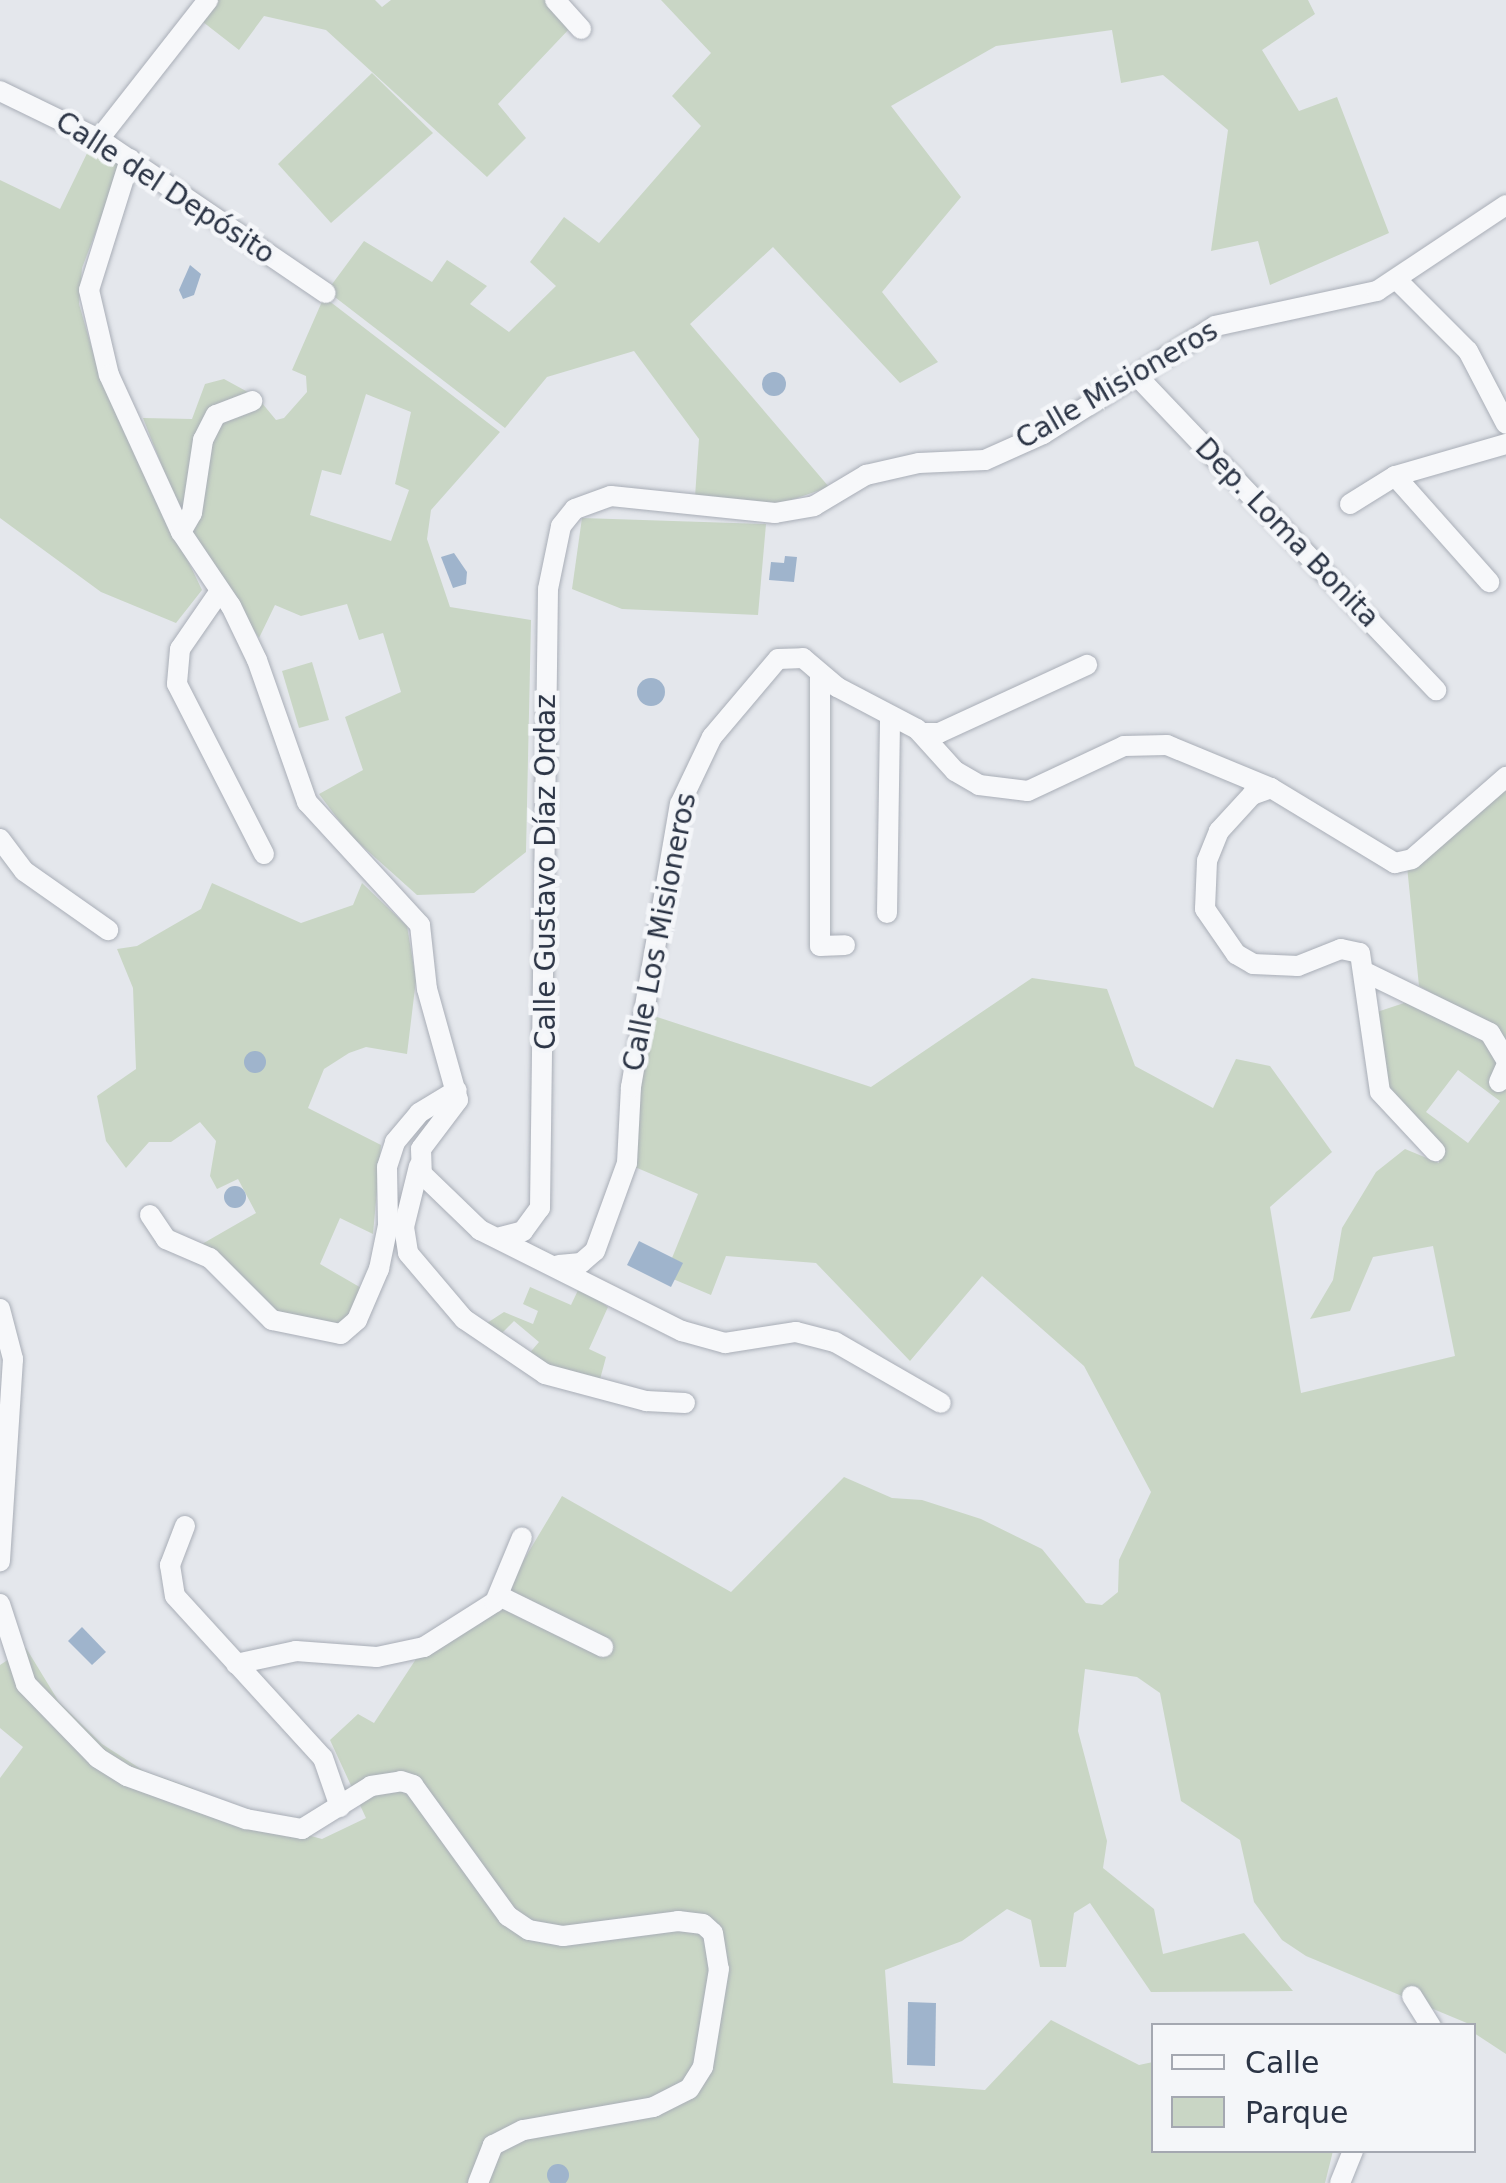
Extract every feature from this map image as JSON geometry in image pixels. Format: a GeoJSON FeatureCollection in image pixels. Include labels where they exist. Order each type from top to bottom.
{"type":"FeatureCollection","features":[{"type":"Feature","properties":{"kind":"street"},"geometry":{"type":"LineString","coordinates":[[99,139],[208,0]]}},
{"type":"Feature","properties":{"kind":"street"},"geometry":{"type":"LineString","coordinates":[[555,0],[581,29]]}},
{"type":"Feature","properties":{"kind":"street","name":"Calle del Depósito"},"geometry":{"type":"LineString","coordinates":[[0,91],[99,139],[326,293]]}},
{"type":"Feature","properties":{"kind":"street"},"geometry":{"type":"LineString","coordinates":[[130,159],[89,290],[109,375],[181,532],[220,591],[257,660],[307,802],[417,917],[427,989],[458,1090],[456,1109],[425,1141],[404,1228],[408,1253],[464,1319],[546,1374],[646,1400],[685,1403]]}},
{"type":"Feature","properties":{"kind":"street","name":"Calle Misioneros"},"geometry":{"type":"LineString","coordinates":[[592,500],[775,513],[814,506],[866,475],[919,463],[985,460],[1137,376],[1187,339],[1241,315],[1340,302],[1397,280],[1506,205]]}},
{"type":"Feature","properties":{"kind":"street"},"geometry":{"type":"LineString","coordinates":[[1397,280],[1468,350],[1506,424]]}},
{"type":"Feature","properties":{"kind":"street","name":"Dep. Loma Bonita"},"geometry":{"type":"LineString","coordinates":[[1137,376],[1436,690]]}},
{"type":"Feature","properties":{"kind":"street"},"geometry":{"type":"LineString","coordinates":[[181,532],[192,513],[203,440],[216,415],[252,401]]}},
{"type":"Feature","properties":{"kind":"street"},"geometry":{"type":"LineString","coordinates":[[1350,504],[1396,476],[1506,444]]}},
{"type":"Feature","properties":{"kind":"street"},"geometry":{"type":"LineString","coordinates":[[1396,476],[1489,582]]}},
{"type":"Feature","properties":{"kind":"street","name":"Calle Gustavo Díaz Ordaz"},"geometry":{"type":"LineString","coordinates":[[501,1238],[524,1231],[540,1208],[548,589],[561,526],[592,500]]}},
{"type":"Feature","properties":{"kind":"street"},"geometry":{"type":"LineString","coordinates":[[220,591],[180,649],[177,684],[264,854]]}},
{"type":"Feature","properties":{"kind":"street","name":"Calle Los Misioneros"},"geometry":{"type":"LineString","coordinates":[[555,1264],[581,1262],[595,1251],[627,1163],[631,1087],[669,859],[696,762],[770,664],[796,656],[820,675],[923,733],[955,771],[1005,792],[1050,786],[1110,750],[1152,743],[1207,758],[1271,788],[1395,863],[1412,859],[1506,777]]}},
{"type":"Feature","properties":{"kind":"street"},"geometry":{"type":"LineString","coordinates":[[923,733],[940,733],[1088,664]]}},
{"type":"Feature","properties":{"kind":"street"},"geometry":{"type":"LineString","coordinates":[[820,675],[820,946],[845,945]]}},
{"type":"Feature","properties":{"kind":"street"},"geometry":{"type":"LineString","coordinates":[[887,913],[890,717]]}},
{"type":"Feature","properties":{"kind":"street"},"geometry":{"type":"LineString","coordinates":[[1271,788],[1252,794],[1219,831],[1207,861],[1205,909],[1236,954],[1254,964],[1298,966],[1351,948],[1364,958],[1380,1092],[1434,1151]]}},
{"type":"Feature","properties":{"kind":"street"},"geometry":{"type":"LineString","coordinates":[[0,840],[24,871],[108,930]]}},
{"type":"Feature","properties":{"kind":"street"},"geometry":{"type":"LineString","coordinates":[[1366,973],[1490,1034],[1504,1069]]}},
{"type":"Feature","properties":{"kind":"street"},"geometry":{"type":"LineString","coordinates":[[150,1215],[166,1238],[210,1258],[259,1311],[325,1336],[341,1334],[357,1320],[379,1269],[388,1225],[386,1180],[395,1142],[419,1113],[458,1090]]}},
{"type":"Feature","properties":{"kind":"street"},"geometry":{"type":"LineString","coordinates":[[419,1166],[460,1217],[707,1341],[796,1332],[822,1339],[941,1402]]}},
{"type":"Feature","properties":{"kind":"street"},"geometry":{"type":"LineString","coordinates":[[0,1308],[13,1358],[0,1562]]}},
{"type":"Feature","properties":{"kind":"street"},"geometry":{"type":"LineString","coordinates":[[185,1526],[169,1580],[236,1664],[323,1758],[340,1807]]}},
{"type":"Feature","properties":{"kind":"street"},"geometry":{"type":"LineString","coordinates":[[236,1664],[296,1651],[376,1657],[424,1647],[499,1596],[522,1537]]}},
{"type":"Feature","properties":{"kind":"street"},"geometry":{"type":"LineString","coordinates":[[499,1596],[602,1647]]}},
{"type":"Feature","properties":{"kind":"street"},"geometry":{"type":"LineString","coordinates":[[3,1609],[26,1684],[98,1758],[127,1776],[280,1827],[302,1829],[389,1780],[413,1786],[508,1916],[529,1930],[563,1936],[694,1921],[712,1933],[717,1945],[703,2067],[689,2089],[654,2107],[524,2130],[493,2145],[478,2183]]}},
{"type":"Feature","properties":{"kind":"street"},"geometry":{"type":"LineString","coordinates":[[1412,1996],[1429,2023]]}},
{"type":"Feature","properties":{"kind":"street"},"geometry":{"type":"LineString","coordinates":[[1340,2183],[1352,2153]]}},
{"type":"Feature","properties":{"kind":"green space"},"geometry":{"type":"Polygon","coordinates":[[[216,0],[375,0],[382,7],[391,0],[548,0],[571,27],[498,104],[526,138],[487,177],[326,30],[264,16],[239,50],[203,22],[216,0]]]}},
{"type":"Feature","properties":{"kind":"green space"},"geometry":{"type":"Polygon","coordinates":[[[661,0],[1308,0],[1315,14],[1262,50],[1299,111],[1337,97],[1389,233],[1270,285],[1258,241],[1211,251],[1228,130],[1163,75],[1121,83],[1112,30],[996,46],[891,106],[961,197],[882,292],[938,362],[900,383],[773,247],[690,324],[829,487],[777,505],[695,497],[699,439],[634,351],[547,377],[505,428],[327,291],[364,241],[432,282],[447,260],[487,286],[470,304],[509,332],[556,286],[530,262],[564,217],[599,243],[701,126],[672,96],[711,53],[661,0]]]}},
{"type":"Feature","properties":{"kind":"green space"},"geometry":{"type":"Polygon","coordinates":[[[372,73],[433,133],[331,223],[278,164],[372,73]]]}},
{"type":"Feature","properties":{"kind":"green space"},"geometry":{"type":"Polygon","coordinates":[[[92,143],[121,166],[82,268],[79,304],[101,380],[202,590],[176,623],[101,592],[0,518],[0,180],[60,209],[92,143]]]}},
{"type":"Feature","properties":{"kind":"green space"},"geometry":{"type":"Polygon","coordinates":[[[324,297],[500,432],[431,510],[427,539],[450,607],[531,620],[526,852],[474,893],[417,895],[350,835],[319,794],[363,770],[345,717],[401,692],[383,633],[359,640],[347,604],[301,616],[275,605],[259,638],[182,517],[143,418],[192,419],[205,384],[224,379],[257,397],[276,420],[284,418],[307,392],[306,376],[292,370],[324,297]],[[366,394],[341,475],[322,470],[310,515],[391,541],[409,490],[395,484],[411,412],[366,394]]]}},
{"type":"Feature","properties":{"kind":"green space"},"geometry":{"type":"Polygon","coordinates":[[[582,518],[766,524],[758,615],[622,609],[572,589],[582,518]]]}},
{"type":"Feature","properties":{"kind":"green space"},"geometry":{"type":"Polygon","coordinates":[[[312,662],[329,720],[299,728],[282,671],[312,662]]]}},
{"type":"Feature","properties":{"kind":"green space"},"geometry":{"type":"Polygon","coordinates":[[[1506,786],[1506,2054],[1476,2034],[1476,2023],[1467,2023],[1306,1956],[1282,1940],[1254,1902],[1240,1840],[1181,1801],[1160,1693],[1137,1677],[1085,1669],[1078,1731],[1107,1841],[1103,1868],[1154,1909],[1163,1954],[1244,1933],[1293,1991],[1151,1992],[1090,1903],[1074,1913],[1066,1967],[1040,1967],[1031,1920],[1007,1909],[962,1941],[885,1970],[893,2083],[985,2090],[1051,2020],[1139,2065],[1151,2062],[1151,2153],[1332,2153],[1325,2183],[0,2183],[0,1778],[23,1747],[0,1728],[0,1665],[26,1648],[59,1702],[102,1744],[144,1771],[192,1788],[240,1817],[322,1839],[366,1818],[330,1740],[358,1714],[374,1723],[416,1659],[497,1605],[562,1496],[731,1592],[844,1477],[892,1498],[922,1500],[981,1519],[1042,1549],[1086,1603],[1102,1605],[1118,1592],[1119,1560],[1151,1492],[1084,1366],[982,1276],[910,1361],[816,1263],[726,1256],[711,1295],[673,1279],[672,1258],[698,1194],[635,1167],[639,1089],[654,1016],[871,1087],[1032,978],[1107,989],[1135,1066],[1213,1108],[1236,1059],[1270,1066],[1332,1152],[1270,1207],[1301,1393],[1455,1356],[1433,1246],[1373,1257],[1350,1311],[1310,1319],[1333,1280],[1342,1228],[1376,1172],[1405,1149],[1439,1163],[1438,1153],[1381,1091],[1377,1012],[1410,1001],[1447,1002],[1419,986],[1407,866],[1506,786]],[[1458,1070],[1426,1112],[1468,1143],[1500,1101],[1458,1070]]]}},
{"type":"Feature","properties":{"kind":"green space"},"geometry":{"type":"Polygon","coordinates":[[[212,883],[301,923],[353,905],[362,883],[407,926],[416,980],[407,1054],[366,1047],[349,1053],[324,1069],[308,1108],[381,1145],[373,1234],[340,1218],[320,1264],[363,1289],[345,1326],[288,1322],[202,1244],[256,1213],[238,1179],[217,1189],[210,1176],[216,1141],[200,1122],[171,1142],[149,1142],[126,1168],[106,1141],[97,1096],[136,1069],[133,988],[117,949],[137,946],[201,909],[212,883]]]}},
{"type":"Feature","properties":{"kind":"green space"},"geometry":{"type":"Polygon","coordinates":[[[580,1286],[608,1307],[589,1349],[606,1357],[599,1383],[527,1356],[539,1342],[514,1321],[502,1333],[487,1323],[504,1312],[533,1324],[538,1311],[523,1304],[530,1287],[571,1305],[580,1286]]]}},
{"type":"Feature","properties":{"kind":"water"},"geometry":{"type":"Polygon","coordinates":[[[190,265],[201,274],[194,295],[183,299],[179,290],[190,265]]]}},
{"type":"Feature","properties":{"kind":"water"},"geometry":{"type":"Polygon","coordinates":[[[774,372],[786,384],[774,396],[762,384],[774,372]]]}},
{"type":"Feature","properties":{"kind":"water"},"geometry":{"type":"Polygon","coordinates":[[[454,553],[467,572],[466,584],[453,588],[441,557],[454,553]]]}},
{"type":"Feature","properties":{"kind":"water"},"geometry":{"type":"Polygon","coordinates":[[[785,556],[797,557],[794,582],[769,580],[771,562],[784,563],[785,556]]]}},
{"type":"Feature","properties":{"kind":"water"},"geometry":{"type":"Polygon","coordinates":[[[651,678],[661,682],[665,692],[661,702],[651,706],[641,702],[637,692],[641,682],[651,678]]]}},
{"type":"Feature","properties":{"kind":"water"},"geometry":{"type":"Polygon","coordinates":[[[255,1051],[263,1054],[263,1070],[255,1073],[247,1070],[244,1062],[247,1054],[255,1051]]]}},
{"type":"Feature","properties":{"kind":"water"},"geometry":{"type":"Polygon","coordinates":[[[235,1186],[243,1189],[243,1205],[235,1208],[227,1205],[224,1197],[227,1189],[235,1186]]]}},
{"type":"Feature","properties":{"kind":"water"},"geometry":{"type":"Polygon","coordinates":[[[639,1241],[683,1263],[671,1287],[627,1265],[639,1241]]]}},
{"type":"Feature","properties":{"kind":"water"},"geometry":{"type":"Polygon","coordinates":[[[82,1627],[106,1652],[92,1665],[68,1641],[82,1627]]]}},
{"type":"Feature","properties":{"kind":"water"},"geometry":{"type":"Polygon","coordinates":[[[908,2002],[936,2003],[935,2066],[907,2065],[908,2002]]]}},
{"type":"Feature","properties":{"kind":"water"},"geometry":{"type":"Polygon","coordinates":[[[554,2164],[562,2164],[569,2171],[565,2184],[551,2184],[547,2179],[547,2171],[554,2164]]]}}]}
